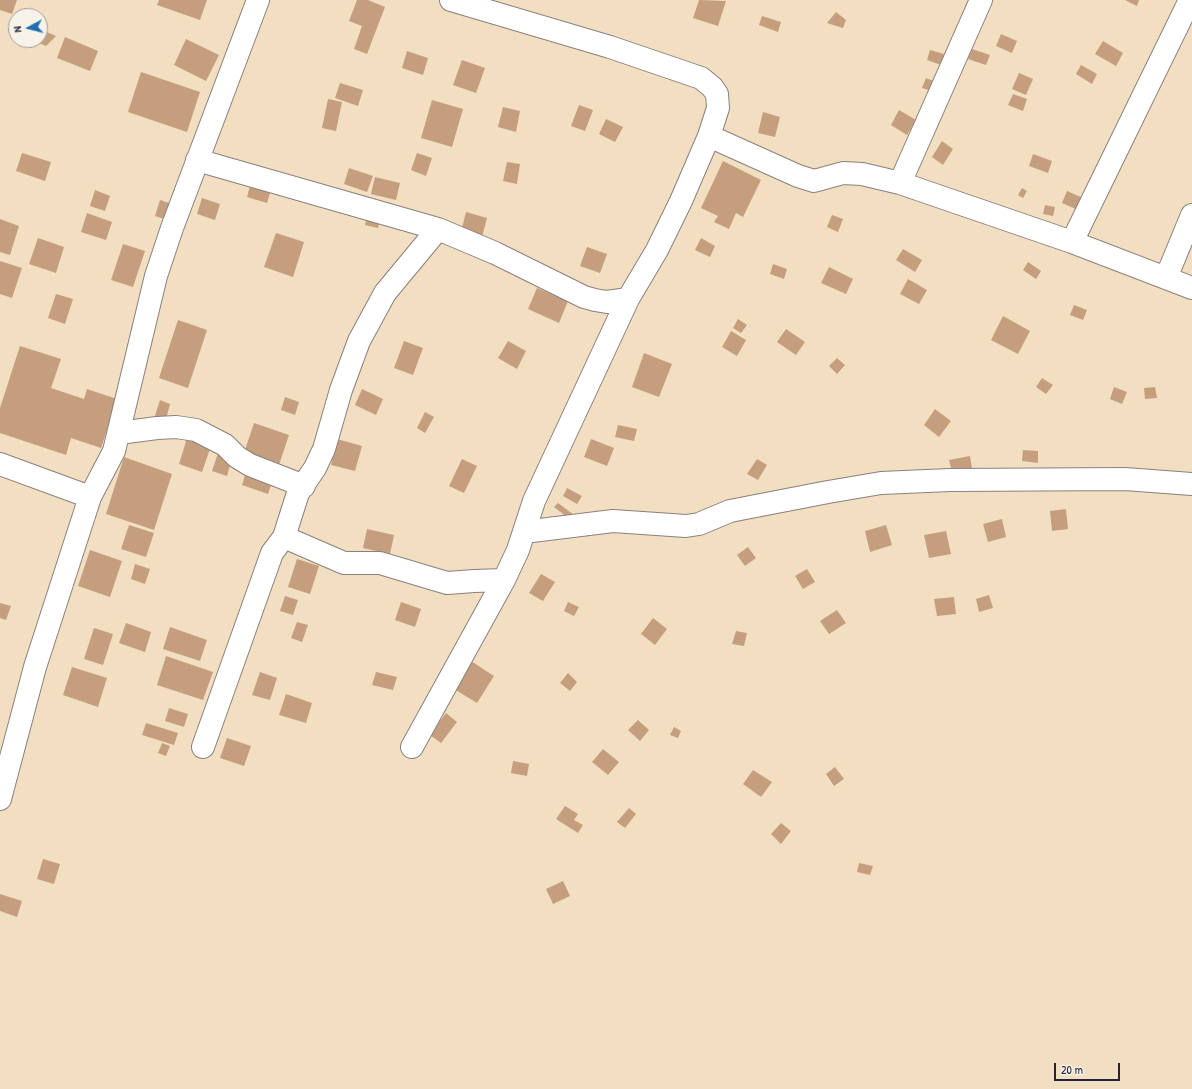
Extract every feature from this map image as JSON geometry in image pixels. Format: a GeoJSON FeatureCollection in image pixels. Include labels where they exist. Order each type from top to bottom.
{"type":"FeatureCollection","features":[{"type":"Feature","properties":{"kind":"street"},"geometry":{"type":"LineString","coordinates":[[0,799],[8,738],[35,667],[90,497],[114,451],[156,276],[197,160],[258,0]]}},
{"type":"Feature","properties":{"kind":"street"},"geometry":{"type":"LineString","coordinates":[[412,747],[504,580],[518,550],[538,494],[628,299],[657,250],[681,201],[709,136],[718,108],[717,94],[712,87],[701,78],[610,47],[451,0]]}},
{"type":"Feature","properties":{"kind":"street"},"geometry":{"type":"LineString","coordinates":[[900,183],[981,0]]}},
{"type":"Feature","properties":{"kind":"street"},"geometry":{"type":"LineString","coordinates":[[1072,242],[1190,0]]}},
{"type":"Feature","properties":{"kind":"street"},"geometry":{"type":"LineString","coordinates":[[709,136],[798,176],[814,180],[843,173],[862,174],[900,183],[1072,242],[1192,288]]}},
{"type":"Feature","properties":{"kind":"street"},"geometry":{"type":"LineString","coordinates":[[197,160],[438,229],[495,253],[584,297],[608,302],[628,299]]}},
{"type":"Feature","properties":{"kind":"street"},"geometry":{"type":"LineString","coordinates":[[1166,278],[1192,215]]}},
{"type":"Feature","properties":{"kind":"street"},"geometry":{"type":"LineString","coordinates":[[203,748],[272,553],[284,537],[298,493],[315,468],[324,449],[341,390],[359,342],[385,293],[438,229]]}},
{"type":"Feature","properties":{"kind":"street"},"geometry":{"type":"LineString","coordinates":[[119,433],[170,427],[196,430],[224,445],[250,465],[304,486]]}},
{"type":"Feature","properties":{"kind":"street"},"geometry":{"type":"LineString","coordinates":[[0,464],[90,497]]}},
{"type":"Feature","properties":{"kind":"street"},"geometry":{"type":"LineString","coordinates":[[524,532],[613,521],[686,526],[699,524],[730,511],[880,483],[950,480],[1125,479],[1192,484]]}},
{"type":"Feature","properties":{"kind":"street"},"geometry":{"type":"LineString","coordinates":[[284,537],[344,563],[380,563],[447,583],[504,580]]}},
{"type":"Feature","properties":{"kind":"building"},"geometry":{"type":"Polygon","coordinates":[[[0,0],[17,0],[14,8],[8,8],[8,13],[0,10],[0,0]]]}},
{"type":"Feature","properties":{"kind":"building"},"geometry":{"type":"Polygon","coordinates":[[[159,0],[207,0],[200,20],[157,5],[159,0]]]}},
{"type":"Feature","properties":{"kind":"building"},"geometry":{"type":"Polygon","coordinates":[[[357,0],[368,0],[385,7],[367,54],[354,49],[362,26],[349,21],[357,0]]]}},
{"type":"Feature","properties":{"kind":"building"},"geometry":{"type":"Polygon","coordinates":[[[699,0],[726,1],[718,26],[693,18],[699,0]]]}},
{"type":"Feature","properties":{"kind":"building"},"geometry":{"type":"Polygon","coordinates":[[[1125,0],[1139,0],[1137,6],[1125,0]]]}},
{"type":"Feature","properties":{"kind":"building"},"geometry":{"type":"Polygon","coordinates":[[[836,12],[846,20],[843,28],[827,23],[836,12]]]}},
{"type":"Feature","properties":{"kind":"building"},"geometry":{"type":"Polygon","coordinates":[[[762,16],[781,22],[778,32],[759,25],[762,16]]]}},
{"type":"Feature","properties":{"kind":"building"},"geometry":{"type":"Polygon","coordinates":[[[48,33],[56,36],[48,44],[48,33]]]}},
{"type":"Feature","properties":{"kind":"building"},"geometry":{"type":"Polygon","coordinates":[[[1001,34],[1017,41],[1012,53],[996,46],[1001,34]]]}},
{"type":"Feature","properties":{"kind":"building"},"geometry":{"type":"Polygon","coordinates":[[[65,37],[98,51],[90,71],[57,58],[65,37]]]}},
{"type":"Feature","properties":{"kind":"building"},"geometry":{"type":"Polygon","coordinates":[[[186,39],[219,55],[206,81],[174,65],[186,39]]]}},
{"type":"Feature","properties":{"kind":"building"},"geometry":{"type":"Polygon","coordinates":[[[1103,41],[1123,53],[1116,66],[1095,54],[1103,41]]]}},
{"type":"Feature","properties":{"kind":"building"},"geometry":{"type":"Polygon","coordinates":[[[972,49],[990,55],[986,65],[968,59],[972,49]]]}},
{"type":"Feature","properties":{"kind":"building"},"geometry":{"type":"Polygon","coordinates":[[[930,50],[944,54],[941,65],[927,60],[930,50]]]}},
{"type":"Feature","properties":{"kind":"building"},"geometry":{"type":"Polygon","coordinates":[[[407,51],[428,58],[423,75],[402,68],[407,51]]]}},
{"type":"Feature","properties":{"kind":"building"},"geometry":{"type":"Polygon","coordinates":[[[462,60],[485,68],[476,93],[453,85],[462,60]]]}},
{"type":"Feature","properties":{"kind":"building"},"geometry":{"type":"Polygon","coordinates":[[[1081,65],[1097,74],[1092,84],[1076,74],[1081,65]]]}},
{"type":"Feature","properties":{"kind":"building"},"geometry":{"type":"Polygon","coordinates":[[[141,72],[200,92],[187,132],[128,112],[141,72]]]}},
{"type":"Feature","properties":{"kind":"building"},"geometry":{"type":"Polygon","coordinates":[[[1019,73],[1033,79],[1026,95],[1012,89],[1019,73]]]}},
{"type":"Feature","properties":{"kind":"building"},"geometry":{"type":"Polygon","coordinates":[[[926,78],[938,83],[934,92],[922,88],[926,78]]]}},
{"type":"Feature","properties":{"kind":"building"},"geometry":{"type":"Polygon","coordinates":[[[340,83],[363,90],[358,106],[335,98],[340,83]]]}},
{"type":"Feature","properties":{"kind":"building"},"geometry":{"type":"Polygon","coordinates":[[[1013,94],[1027,99],[1023,111],[1008,105],[1013,94]]]}},
{"type":"Feature","properties":{"kind":"building"},"geometry":{"type":"Polygon","coordinates":[[[328,99],[342,102],[336,131],[322,128],[328,99]]]}},
{"type":"Feature","properties":{"kind":"building"},"geometry":{"type":"Polygon","coordinates":[[[432,100],[463,109],[452,147],[421,138],[432,100]]]}},
{"type":"Feature","properties":{"kind":"building"},"geometry":{"type":"Polygon","coordinates":[[[579,105],[593,110],[585,131],[571,126],[579,105]]]}},
{"type":"Feature","properties":{"kind":"building"},"geometry":{"type":"Polygon","coordinates":[[[503,107],[520,111],[516,132],[498,127],[503,107]]]}},
{"type":"Feature","properties":{"kind":"building"},"geometry":{"type":"Polygon","coordinates":[[[899,110],[916,120],[907,135],[891,125],[899,110]]]}},
{"type":"Feature","properties":{"kind":"building"},"geometry":{"type":"Polygon","coordinates":[[[763,112],[780,117],[775,137],[758,133],[763,112]]]}},
{"type":"Feature","properties":{"kind":"building"},"geometry":{"type":"Polygon","coordinates":[[[606,119],[623,127],[615,142],[599,134],[606,119]]]}},
{"type":"Feature","properties":{"kind":"building"},"geometry":{"type":"Polygon","coordinates":[[[942,141],[953,149],[943,165],[932,157],[942,141]]]}},
{"type":"Feature","properties":{"kind":"building"},"geometry":{"type":"Polygon","coordinates":[[[22,153],[51,162],[45,181],[16,171],[22,153]]]}},
{"type":"Feature","properties":{"kind":"building"},"geometry":{"type":"Polygon","coordinates":[[[417,153],[432,158],[426,176],[411,170],[417,153]]]}},
{"type":"Feature","properties":{"kind":"building"},"geometry":{"type":"Polygon","coordinates":[[[1033,154],[1052,161],[1048,173],[1029,166],[1033,154]]]}},
{"type":"Feature","properties":{"kind":"building"},"geometry":{"type":"Polygon","coordinates":[[[723,161],[761,180],[743,217],[736,213],[729,229],[714,222],[718,216],[701,208],[723,161]]]}},
{"type":"Feature","properties":{"kind":"building"},"geometry":{"type":"Polygon","coordinates":[[[507,162],[520,164],[517,184],[503,181],[507,162]]]}},
{"type":"Feature","properties":{"kind":"building"},"geometry":{"type":"Polygon","coordinates":[[[349,168],[373,176],[367,192],[344,184],[349,168]]]}},
{"type":"Feature","properties":{"kind":"building"},"geometry":{"type":"Polygon","coordinates":[[[375,177],[400,183],[396,200],[371,194],[375,177]]]}},
{"type":"Feature","properties":{"kind":"building"},"geometry":{"type":"Polygon","coordinates":[[[250,186],[270,193],[267,203],[247,197],[250,186]]]}},
{"type":"Feature","properties":{"kind":"building"},"geometry":{"type":"Polygon","coordinates":[[[1022,188],[1027,191],[1023,198],[1018,195],[1022,188]]]}},
{"type":"Feature","properties":{"kind":"building"},"geometry":{"type":"Polygon","coordinates":[[[95,190],[110,196],[105,211],[90,206],[95,190]]]}},
{"type":"Feature","properties":{"kind":"building"},"geometry":{"type":"Polygon","coordinates":[[[1067,191],[1083,198],[1078,210],[1062,203],[1067,191]]]}},
{"type":"Feature","properties":{"kind":"building"},"geometry":{"type":"Polygon","coordinates":[[[202,198],[220,204],[215,220],[197,214],[202,198]]]}},
{"type":"Feature","properties":{"kind":"building"},"geometry":{"type":"Polygon","coordinates":[[[160,200],[172,204],[167,220],[155,216],[160,200]]]}},
{"type":"Feature","properties":{"kind":"building"},"geometry":{"type":"Polygon","coordinates":[[[1045,205],[1055,207],[1053,216],[1043,214],[1045,205]]]}},
{"type":"Feature","properties":{"kind":"building"},"geometry":{"type":"Polygon","coordinates":[[[368,212],[381,215],[378,228],[365,225],[368,212]]]}},
{"type":"Feature","properties":{"kind":"building"},"geometry":{"type":"Polygon","coordinates":[[[466,212],[487,218],[482,237],[461,232],[466,212]]]}},
{"type":"Feature","properties":{"kind":"building"},"geometry":{"type":"Polygon","coordinates":[[[87,213],[112,222],[106,240],[81,232],[87,213]]]}},
{"type":"Feature","properties":{"kind":"building"},"geometry":{"type":"Polygon","coordinates":[[[832,215],[843,219],[838,232],[827,227],[832,215]]]}},
{"type":"Feature","properties":{"kind":"building"},"geometry":{"type":"Polygon","coordinates":[[[0,219],[19,226],[10,255],[0,252],[0,219]]]}},
{"type":"Feature","properties":{"kind":"building"},"geometry":{"type":"Polygon","coordinates":[[[276,233],[304,242],[293,277],[264,267],[276,233]]]}},
{"type":"Feature","properties":{"kind":"building"},"geometry":{"type":"Polygon","coordinates":[[[38,238],[64,247],[56,273],[29,264],[38,238]]]}},
{"type":"Feature","properties":{"kind":"building"},"geometry":{"type":"Polygon","coordinates":[[[701,238],[715,246],[710,257],[695,250],[701,238]]]}},
{"type":"Feature","properties":{"kind":"building"},"geometry":{"type":"Polygon","coordinates":[[[123,244],[145,251],[133,287],[111,280],[123,244]]]}},
{"type":"Feature","properties":{"kind":"building"},"geometry":{"type":"Polygon","coordinates":[[[587,247],[607,254],[600,273],[580,266],[587,247]]]}},
{"type":"Feature","properties":{"kind":"building"},"geometry":{"type":"Polygon","coordinates":[[[903,249],[922,260],[915,272],[896,260],[903,249]]]}},
{"type":"Feature","properties":{"kind":"building"},"geometry":{"type":"Polygon","coordinates":[[[0,261],[22,268],[12,298],[0,294],[0,261]]]}},
{"type":"Feature","properties":{"kind":"building"},"geometry":{"type":"Polygon","coordinates":[[[1028,262],[1041,271],[1036,279],[1023,270],[1028,262]]]}},
{"type":"Feature","properties":{"kind":"building"},"geometry":{"type":"Polygon","coordinates":[[[773,264],[787,269],[784,279],[770,274],[773,264]]]}},
{"type":"Feature","properties":{"kind":"building"},"geometry":{"type":"Polygon","coordinates":[[[829,267],[853,279],[846,294],[821,283],[829,267]]]}},
{"type":"Feature","properties":{"kind":"building"},"geometry":{"type":"Polygon","coordinates":[[[908,279],[927,290],[919,304],[900,294],[908,279]]]}},
{"type":"Feature","properties":{"kind":"building"},"geometry":{"type":"Polygon","coordinates":[[[537,288],[568,301],[559,323],[528,309],[537,288]]]}},
{"type":"Feature","properties":{"kind":"building"},"geometry":{"type":"Polygon","coordinates":[[[56,294],[73,299],[65,324],[48,318],[56,294]]]}},
{"type":"Feature","properties":{"kind":"building"},"geometry":{"type":"Polygon","coordinates":[[[1074,305],[1087,310],[1083,320],[1070,315],[1074,305]]]}},
{"type":"Feature","properties":{"kind":"building"},"geometry":{"type":"Polygon","coordinates":[[[1003,316],[1030,331],[1018,354],[991,340],[1003,316]]]}},
{"type":"Feature","properties":{"kind":"building"},"geometry":{"type":"Polygon","coordinates":[[[738,319],[747,325],[741,333],[733,328],[738,319]]]}},
{"type":"Feature","properties":{"kind":"building"},"geometry":{"type":"Polygon","coordinates":[[[178,320],[207,330],[188,388],[159,378],[178,320]]]}},
{"type":"Feature","properties":{"kind":"building"},"geometry":{"type":"Polygon","coordinates":[[[786,329],[805,342],[796,355],[777,342],[786,329]]]}},
{"type":"Feature","properties":{"kind":"building"},"geometry":{"type":"Polygon","coordinates":[[[731,331],[746,340],[737,356],[722,347],[731,331]]]}},
{"type":"Feature","properties":{"kind":"building"},"geometry":{"type":"Polygon","coordinates":[[[404,341],[423,348],[413,375],[394,368],[404,341]]]}},
{"type":"Feature","properties":{"kind":"building"},"geometry":{"type":"Polygon","coordinates":[[[508,341],[526,351],[517,369],[498,358],[508,341]]]}},
{"type":"Feature","properties":{"kind":"building"},"geometry":{"type":"Polygon","coordinates":[[[20,346],[61,359],[51,388],[84,399],[87,389],[117,399],[101,448],[71,438],[66,455],[0,433],[0,408],[20,346]]]}},
{"type":"Feature","properties":{"kind":"building"},"geometry":{"type":"Polygon","coordinates":[[[644,353],[672,364],[659,397],[632,387],[644,353]]]}},
{"type":"Feature","properties":{"kind":"building"},"geometry":{"type":"Polygon","coordinates":[[[837,358],[845,365],[837,374],[829,366],[837,358]]]}},
{"type":"Feature","properties":{"kind":"building"},"geometry":{"type":"Polygon","coordinates":[[[1042,378],[1053,385],[1046,394],[1036,387],[1042,378]]]}},
{"type":"Feature","properties":{"kind":"building"},"geometry":{"type":"Polygon","coordinates":[[[1114,387],[1127,392],[1122,404],[1110,399],[1114,387]]]}},
{"type":"Feature","properties":{"kind":"building"},"geometry":{"type":"Polygon","coordinates":[[[1155,387],[1157,398],[1145,399],[1144,388],[1155,387]]]}},
{"type":"Feature","properties":{"kind":"building"},"geometry":{"type":"Polygon","coordinates":[[[362,389],[383,399],[376,415],[355,405],[362,389]]]}},
{"type":"Feature","properties":{"kind":"building"},"geometry":{"type":"Polygon","coordinates":[[[285,397],[299,402],[295,415],[281,410],[285,397]]]}},
{"type":"Feature","properties":{"kind":"building"},"geometry":{"type":"Polygon","coordinates":[[[160,400],[170,404],[166,419],[155,416],[160,400]]]}},
{"type":"Feature","properties":{"kind":"building"},"geometry":{"type":"Polygon","coordinates":[[[935,409],[951,421],[939,437],[924,425],[935,409]]]}},
{"type":"Feature","properties":{"kind":"building"},"geometry":{"type":"Polygon","coordinates":[[[425,412],[434,417],[425,433],[417,428],[425,412]]]}},
{"type":"Feature","properties":{"kind":"building"},"geometry":{"type":"Polygon","coordinates":[[[254,423],[289,435],[279,465],[244,453],[254,423]]]}},
{"type":"Feature","properties":{"kind":"building"},"geometry":{"type":"Polygon","coordinates":[[[618,425],[637,429],[634,441],[615,437],[618,425]]]}},
{"type":"Feature","properties":{"kind":"building"},"geometry":{"type":"Polygon","coordinates":[[[188,435],[212,443],[202,472],[179,464],[188,435]]]}},
{"type":"Feature","properties":{"kind":"building"},"geometry":{"type":"Polygon","coordinates":[[[337,439],[362,446],[355,471],[331,465],[337,439]]]}},
{"type":"Feature","properties":{"kind":"building"},"geometry":{"type":"Polygon","coordinates":[[[591,439],[614,448],[607,466],[584,457],[591,439]]]}},
{"type":"Feature","properties":{"kind":"building"},"geometry":{"type":"Polygon","coordinates":[[[1023,450],[1038,451],[1038,463],[1022,461],[1023,450]]]}},
{"type":"Feature","properties":{"kind":"building"},"geometry":{"type":"Polygon","coordinates":[[[218,453],[232,458],[227,476],[212,471],[218,453]]]}},
{"type":"Feature","properties":{"kind":"building"},"geometry":{"type":"Polygon","coordinates":[[[970,456],[972,468],[952,472],[949,460],[970,456]]]}},
{"type":"Feature","properties":{"kind":"building"},"geometry":{"type":"Polygon","coordinates":[[[124,457],[172,474],[154,530],[106,514],[124,457]]]}},
{"type":"Feature","properties":{"kind":"building"},"geometry":{"type":"Polygon","coordinates":[[[250,459],[277,468],[268,494],[242,485],[250,459]]]}},
{"type":"Feature","properties":{"kind":"building"},"geometry":{"type":"Polygon","coordinates":[[[462,459],[477,466],[464,493],[449,486],[462,459]]]}},
{"type":"Feature","properties":{"kind":"building"},"geometry":{"type":"Polygon","coordinates":[[[757,459],[767,465],[758,480],[747,474],[757,459]]]}},
{"type":"Feature","properties":{"kind":"building"},"geometry":{"type":"Polygon","coordinates":[[[567,488],[582,496],[577,504],[563,496],[567,488]]]}},
{"type":"Feature","properties":{"kind":"building"},"geometry":{"type":"Polygon","coordinates":[[[558,503],[574,515],[571,520],[554,507],[558,503]]]}},
{"type":"Feature","properties":{"kind":"building"},"geometry":{"type":"Polygon","coordinates":[[[1066,509],[1068,529],[1052,531],[1050,511],[1066,509]]]}},
{"type":"Feature","properties":{"kind":"building"},"geometry":{"type":"Polygon","coordinates":[[[1002,519],[1006,537],[988,542],[983,524],[1002,519]]]}},
{"type":"Feature","properties":{"kind":"building"},"geometry":{"type":"Polygon","coordinates":[[[129,525],[154,533],[146,557],[121,549],[129,525]]]}},
{"type":"Feature","properties":{"kind":"building"},"geometry":{"type":"Polygon","coordinates":[[[886,525],[892,545],[870,552],[865,531],[886,525]]]}},
{"type":"Feature","properties":{"kind":"building"},"geometry":{"type":"Polygon","coordinates":[[[367,529],[394,535],[390,554],[363,548],[367,529]]]}},
{"type":"Feature","properties":{"kind":"building"},"geometry":{"type":"Polygon","coordinates":[[[946,531],[951,554],[929,558],[924,535],[946,531]]]}},
{"type":"Feature","properties":{"kind":"building"},"geometry":{"type":"Polygon","coordinates":[[[748,547],[756,558],[745,566],[737,555],[748,547]]]}},
{"type":"Feature","properties":{"kind":"building"},"geometry":{"type":"Polygon","coordinates":[[[90,550],[122,561],[110,597],[78,586],[90,550]]]}},
{"type":"Feature","properties":{"kind":"building"},"geometry":{"type":"Polygon","coordinates":[[[297,559],[319,566],[310,594],[288,587],[297,559]]]}},
{"type":"Feature","properties":{"kind":"building"},"geometry":{"type":"Polygon","coordinates":[[[135,564],[150,569],[145,584],[131,579],[135,564]]]}},
{"type":"Feature","properties":{"kind":"building"},"geometry":{"type":"Polygon","coordinates":[[[807,569],[815,582],[803,589],[795,576],[807,569]]]}},
{"type":"Feature","properties":{"kind":"building"},"geometry":{"type":"Polygon","coordinates":[[[541,574],[555,582],[543,601],[529,593],[541,574]]]}},
{"type":"Feature","properties":{"kind":"building"},"geometry":{"type":"Polygon","coordinates":[[[989,595],[993,608],[979,612],[976,599],[989,595]]]}},
{"type":"Feature","properties":{"kind":"building"},"geometry":{"type":"Polygon","coordinates":[[[285,596],[298,600],[293,615],[280,611],[285,596]]]}},
{"type":"Feature","properties":{"kind":"building"},"geometry":{"type":"Polygon","coordinates":[[[954,597],[956,614],[937,616],[934,599],[954,597]]]}},
{"type":"Feature","properties":{"kind":"building"},"geometry":{"type":"Polygon","coordinates":[[[401,602],[421,609],[415,627],[395,620],[401,602]]]}},
{"type":"Feature","properties":{"kind":"building"},"geometry":{"type":"Polygon","coordinates":[[[568,602],[579,607],[574,616],[564,611],[568,602]]]}},
{"type":"Feature","properties":{"kind":"building"},"geometry":{"type":"Polygon","coordinates":[[[0,603],[11,606],[6,620],[0,618],[0,603]]]}},
{"type":"Feature","properties":{"kind":"building"},"geometry":{"type":"Polygon","coordinates":[[[837,610],[846,623],[829,634],[820,621],[837,610]]]}},
{"type":"Feature","properties":{"kind":"building"},"geometry":{"type":"Polygon","coordinates":[[[653,618],[667,629],[655,645],[641,634],[653,618]]]}},
{"type":"Feature","properties":{"kind":"building"},"geometry":{"type":"Polygon","coordinates":[[[297,622],[308,625],[302,642],[291,638],[297,622]]]}},
{"type":"Feature","properties":{"kind":"building"},"geometry":{"type":"Polygon","coordinates":[[[126,623],[151,632],[145,652],[119,643],[126,623]]]}},
{"type":"Feature","properties":{"kind":"building"},"geometry":{"type":"Polygon","coordinates":[[[170,627],[207,640],[200,661],[163,649],[170,627]]]}},
{"type":"Feature","properties":{"kind":"building"},"geometry":{"type":"Polygon","coordinates":[[[94,628],[113,634],[103,665],[84,659],[94,628]]]}},
{"type":"Feature","properties":{"kind":"building"},"geometry":{"type":"Polygon","coordinates":[[[736,631],[747,633],[744,646],[732,644],[736,631]]]}},
{"type":"Feature","properties":{"kind":"building"},"geometry":{"type":"Polygon","coordinates":[[[166,656],[213,672],[203,700],[157,685],[166,656]]]}},
{"type":"Feature","properties":{"kind":"building"},"geometry":{"type":"Polygon","coordinates":[[[471,661],[494,676],[477,703],[454,689],[471,661]]]}},
{"type":"Feature","properties":{"kind":"building"},"geometry":{"type":"Polygon","coordinates":[[[72,667],[107,678],[98,707],[63,695],[72,667]]]}},
{"type":"Feature","properties":{"kind":"building"},"geometry":{"type":"Polygon","coordinates":[[[260,672],[277,678],[270,700],[252,695],[260,672]]]}},
{"type":"Feature","properties":{"kind":"building"},"geometry":{"type":"Polygon","coordinates":[[[376,672],[397,677],[393,690],[372,685],[376,672]]]}},
{"type":"Feature","properties":{"kind":"building"},"geometry":{"type":"Polygon","coordinates":[[[568,673],[577,682],[570,691],[560,683],[568,673]]]}},
{"type":"Feature","properties":{"kind":"building"},"geometry":{"type":"Polygon","coordinates":[[[286,694],[312,703],[306,723],[279,715],[286,694]]]}},
{"type":"Feature","properties":{"kind":"building"},"geometry":{"type":"Polygon","coordinates":[[[169,708],[188,714],[184,727],[165,721],[169,708]]]}},
{"type":"Feature","properties":{"kind":"building"},"geometry":{"type":"Polygon","coordinates":[[[446,713],[457,722],[441,743],[430,735],[446,713]]]}},
{"type":"Feature","properties":{"kind":"building"},"geometry":{"type":"Polygon","coordinates":[[[638,720],[649,730],[640,741],[628,730],[638,720]]]}},
{"type":"Feature","properties":{"kind":"building"},"geometry":{"type":"Polygon","coordinates":[[[146,723],[178,733],[174,745],[142,735],[146,723]]]}},
{"type":"Feature","properties":{"kind":"building"},"geometry":{"type":"Polygon","coordinates":[[[674,727],[681,731],[678,738],[670,735],[674,727]]]}},
{"type":"Feature","properties":{"kind":"building"},"geometry":{"type":"Polygon","coordinates":[[[227,738],[251,746],[244,766],[220,758],[227,738]]]}},
{"type":"Feature","properties":{"kind":"building"},"geometry":{"type":"Polygon","coordinates":[[[162,743],[170,746],[166,756],[158,753],[162,743]]]}},
{"type":"Feature","properties":{"kind":"building"},"geometry":{"type":"Polygon","coordinates":[[[603,749],[619,762],[608,775],[592,762],[603,749]]]}},
{"type":"Feature","properties":{"kind":"building"},"geometry":{"type":"Polygon","coordinates":[[[513,761],[529,764],[527,776],[511,773],[513,761]]]}},
{"type":"Feature","properties":{"kind":"building"},"geometry":{"type":"Polygon","coordinates":[[[835,767],[844,779],[834,786],[826,774],[835,767]]]}},
{"type":"Feature","properties":{"kind":"building"},"geometry":{"type":"Polygon","coordinates":[[[753,770],[772,782],[761,797],[743,784],[753,770]]]}},
{"type":"Feature","properties":{"kind":"building"},"geometry":{"type":"Polygon","coordinates":[[[565,806],[578,814],[574,820],[583,825],[578,833],[556,819],[565,806]]]}},
{"type":"Feature","properties":{"kind":"building"},"geometry":{"type":"Polygon","coordinates":[[[629,808],[636,814],[625,828],[617,822],[629,808]]]}},
{"type":"Feature","properties":{"kind":"building"},"geometry":{"type":"Polygon","coordinates":[[[781,823],[791,831],[781,844],[771,834],[781,823]]]}},
{"type":"Feature","properties":{"kind":"building"},"geometry":{"type":"Polygon","coordinates":[[[43,859],[60,864],[54,884],[37,879],[43,859]]]}},
{"type":"Feature","properties":{"kind":"building"},"geometry":{"type":"Polygon","coordinates":[[[859,863],[873,866],[870,875],[857,872],[859,863]]]}},
{"type":"Feature","properties":{"kind":"building"},"geometry":{"type":"Polygon","coordinates":[[[563,881],[570,896],[553,904],[546,889],[563,881]]]}},
{"type":"Feature","properties":{"kind":"building"},"geometry":{"type":"Polygon","coordinates":[[[0,894],[22,901],[17,917],[0,911],[0,894]]]}}]}
